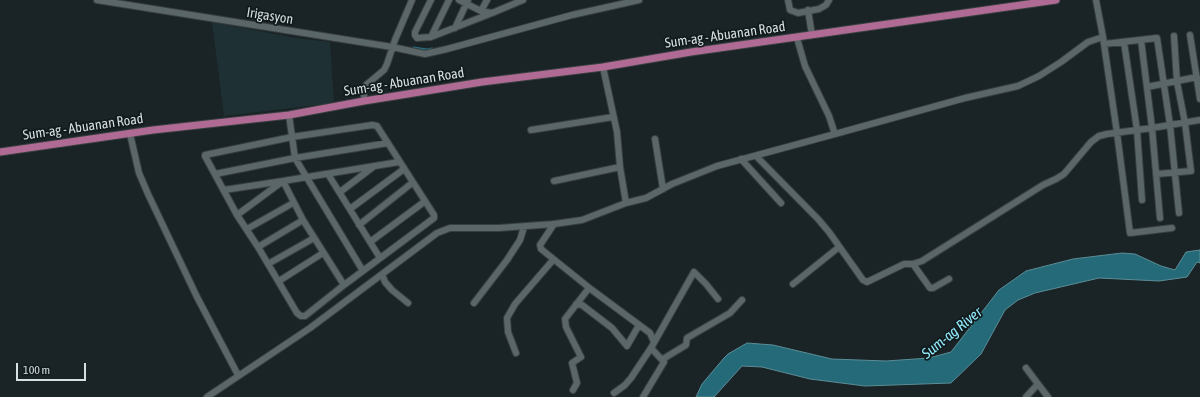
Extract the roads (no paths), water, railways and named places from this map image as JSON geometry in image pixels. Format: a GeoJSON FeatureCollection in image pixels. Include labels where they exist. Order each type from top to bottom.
{"type":"FeatureCollection","features":[{"type":"Feature","properties":{"kind":"main road","name":"Sum-ag - Abuanan Road"},"geometry":{"type":"LineString","coordinates":[[0,152],[153,130],[289,115],[482,82],[603,67],[692,52],[812,36],[1023,2],[1056,0]]}},
{"type":"Feature","properties":{"kind":"street","name":"Irigasyon"},"geometry":{"type":"LineString","coordinates":[[97,0],[392,47],[425,54],[572,15],[640,0]]}},
{"type":"Feature","properties":{"kind":"street"},"geometry":{"type":"LineString","coordinates":[[364,101],[364,90],[366,85],[384,70],[412,0]]}},
{"type":"Feature","properties":{"kind":"street"},"geometry":{"type":"LineString","coordinates":[[430,0],[414,35],[417,38],[431,37],[523,0]]}},
{"type":"Feature","properties":{"kind":"street"},"geometry":{"type":"LineString","coordinates":[[431,37],[449,0]]}},
{"type":"Feature","properties":{"kind":"street"},"geometry":{"type":"LineString","coordinates":[[459,0],[467,2],[481,11],[492,13]]}},
{"type":"Feature","properties":{"kind":"street"},"geometry":{"type":"LineString","coordinates":[[481,11],[487,0]]}},
{"type":"Feature","properties":{"kind":"street"},"geometry":{"type":"LineString","coordinates":[[503,8],[506,0]]}},
{"type":"Feature","properties":{"kind":"street"},"geometry":{"type":"LineString","coordinates":[[788,0],[790,10],[794,13],[819,9],[826,5],[829,0]]}},
{"type":"Feature","properties":{"kind":"street"},"geometry":{"type":"LineString","coordinates":[[1096,0],[1118,132],[1130,233],[1172,228]]}},
{"type":"Feature","properties":{"kind":"street"},"geometry":{"type":"LineString","coordinates":[[455,28],[467,2]]}},
{"type":"Feature","properties":{"kind":"street"},"geometry":{"type":"LineString","coordinates":[[808,10],[812,36]]}},
{"type":"Feature","properties":{"kind":"street"},"geometry":{"type":"LineString","coordinates":[[1190,35],[1200,99]]}},
{"type":"Feature","properties":{"kind":"street"},"geometry":{"type":"LineString","coordinates":[[1157,174],[1191,171],[1185,123],[1177,82],[1174,36]]}},
{"type":"Feature","properties":{"kind":"street"},"geometry":{"type":"LineString","coordinates":[[207,397],[238,375],[281,348],[437,233],[450,228],[486,229],[524,227],[582,220],[626,203],[646,198],[717,166],[966,98],[1018,86],[1039,76],[1088,42],[1103,37]]}},
{"type":"Feature","properties":{"kind":"street"},"geometry":{"type":"LineString","coordinates":[[797,38],[805,66],[820,96],[836,134]]}},
{"type":"Feature","properties":{"kind":"street"},"geometry":{"type":"LineString","coordinates":[[1104,44],[1157,38],[1170,125],[1179,213]]}},
{"type":"Feature","properties":{"kind":"street"},"geometry":{"type":"LineString","coordinates":[[1141,40],[1157,174],[1160,218]]}},
{"type":"Feature","properties":{"kind":"street"},"geometry":{"type":"LineString","coordinates":[[1124,42],[1137,130],[1142,200]]}},
{"type":"Feature","properties":{"kind":"street"},"geometry":{"type":"LineString","coordinates":[[603,67],[617,132],[620,167],[626,203]]}},
{"type":"Feature","properties":{"kind":"street"},"geometry":{"type":"LineString","coordinates":[[1147,87],[1164,82],[1177,82],[1197,77]]}},
{"type":"Feature","properties":{"kind":"street"},"geometry":{"type":"LineString","coordinates":[[289,115],[295,158],[363,271]]}},
{"type":"Feature","properties":{"kind":"street"},"geometry":{"type":"LineString","coordinates":[[531,130],[613,116]]}},
{"type":"Feature","properties":{"kind":"street"},"geometry":{"type":"LineString","coordinates":[[756,156],[818,219],[867,282],[904,264],[913,264],[922,261],[1043,185],[1064,174],[1091,142],[1099,136],[1200,120]]}},
{"type":"Feature","properties":{"kind":"street"},"geometry":{"type":"LineString","coordinates":[[372,125],[377,126],[424,202],[434,215],[434,218],[305,316],[301,316],[297,313],[279,281],[237,215],[205,156],[206,154],[292,137],[372,125]]}},
{"type":"Feature","properties":{"kind":"street"},"geometry":{"type":"LineString","coordinates":[[130,134],[139,173],[148,194],[197,297],[238,375]]}},
{"type":"Feature","properties":{"kind":"street"},"geometry":{"type":"LineString","coordinates":[[655,139],[664,189]]}},
{"type":"Feature","properties":{"kind":"street"},"geometry":{"type":"LineString","coordinates":[[215,174],[295,158],[388,143]]}},
{"type":"Feature","properties":{"kind":"street"},"geometry":{"type":"LineString","coordinates":[[741,159],[781,203]]}},
{"type":"Feature","properties":{"kind":"street"},"geometry":{"type":"LineString","coordinates":[[224,190],[399,162]]}},
{"type":"Feature","properties":{"kind":"street"},"geometry":{"type":"LineString","coordinates":[[340,192],[375,166]]}},
{"type":"Feature","properties":{"kind":"street"},"geometry":{"type":"LineString","coordinates":[[554,181],[620,167]]}},
{"type":"Feature","properties":{"kind":"street"},"geometry":{"type":"LineString","coordinates":[[350,209],[404,169]]}},
{"type":"Feature","properties":{"kind":"street"},"geometry":{"type":"LineString","coordinates":[[328,174],[380,258]]}},
{"type":"Feature","properties":{"kind":"street"},"geometry":{"type":"LineString","coordinates":[[284,181],[302,220],[344,285]]}},
{"type":"Feature","properties":{"kind":"street"},"geometry":{"type":"LineString","coordinates":[[237,215],[284,181]]}},
{"type":"Feature","properties":{"kind":"street"},"geometry":{"type":"LineString","coordinates":[[359,225],[412,183]]}},
{"type":"Feature","properties":{"kind":"street"},"geometry":{"type":"LineString","coordinates":[[247,229],[293,202]]}},
{"type":"Feature","properties":{"kind":"street"},"geometry":{"type":"LineString","coordinates":[[370,242],[424,202]]}},
{"type":"Feature","properties":{"kind":"street"},"geometry":{"type":"LineString","coordinates":[[258,247],[302,220]]}},
{"type":"Feature","properties":{"kind":"street"},"geometry":{"type":"LineString","coordinates":[[554,224],[540,246],[541,249],[589,288],[650,333],[654,342]]}},
{"type":"Feature","properties":{"kind":"street"},"geometry":{"type":"LineString","coordinates":[[474,303],[507,260],[520,240],[524,227]]}},
{"type":"Feature","properties":{"kind":"street"},"geometry":{"type":"LineString","coordinates":[[268,264],[314,238]]}},
{"type":"Feature","properties":{"kind":"street"},"geometry":{"type":"LineString","coordinates":[[793,284],[840,248]]}},
{"type":"Feature","properties":{"kind":"street"},"geometry":{"type":"LineString","coordinates":[[279,281],[323,253]]}},
{"type":"Feature","properties":{"kind":"street"},"geometry":{"type":"LineString","coordinates":[[516,353],[508,332],[507,318],[515,304],[553,260]]}},
{"type":"Feature","properties":{"kind":"street"},"geometry":{"type":"LineString","coordinates":[[913,264],[930,288],[949,279]]}},
{"type":"Feature","properties":{"kind":"street"},"geometry":{"type":"LineString","coordinates":[[614,394],[628,382],[651,348],[694,272],[718,299]]}},
{"type":"Feature","properties":{"kind":"street"},"geometry":{"type":"LineString","coordinates":[[382,274],[385,282],[392,290],[408,303]]}},
{"type":"Feature","properties":{"kind":"street"},"geometry":{"type":"LineString","coordinates":[[573,390],[577,383],[572,363],[581,356],[564,321],[567,314],[589,288]]}},
{"type":"Feature","properties":{"kind":"street"},"geometry":{"type":"LineString","coordinates":[[663,359],[686,345],[687,338],[730,313],[742,300]]}},
{"type":"Feature","properties":{"kind":"street"},"geometry":{"type":"LineString","coordinates":[[576,304],[582,305],[612,328],[627,346],[639,325]]}},
{"type":"Feature","properties":{"kind":"street"},"geometry":{"type":"LineString","coordinates":[[651,348],[663,359]]}},
{"type":"Feature","properties":{"kind":"street"},"geometry":{"type":"LineString","coordinates":[[643,397],[664,362],[663,359]]}},
{"type":"Feature","properties":{"kind":"street"},"geometry":{"type":"LineString","coordinates":[[1026,368],[1048,397]]}},
{"type":"Feature","properties":{"kind":"street"},"geometry":{"type":"LineString","coordinates":[[1026,397],[1038,384]]}},
{"type":"Feature","properties":{"kind":"water"},"geometry":{"type":"Polygon","coordinates":[[[1200,250],[1200,263],[1197,262],[1187,277],[1159,281],[1099,278],[1035,293],[1018,300],[1005,310],[981,354],[951,383],[865,386],[810,379],[762,367],[742,366],[714,397],[696,397],[702,384],[724,358],[747,343],[773,345],[832,359],[886,361],[929,358],[951,352],[999,290],[1026,271],[1073,259],[1122,253],[1135,254],[1161,266],[1175,270],[1186,252],[1200,250]]]}},
{"type":"Feature","properties":{"kind":"waterway"},"geometry":{"type":"LineString","coordinates":[[414,49],[427,51],[432,50]]}},
{"type":"Feature","properties":{"kind":"water label","name":"Sum-ag River"},"geometry":{"type":"Point","coordinates":[952,333]}}]}
